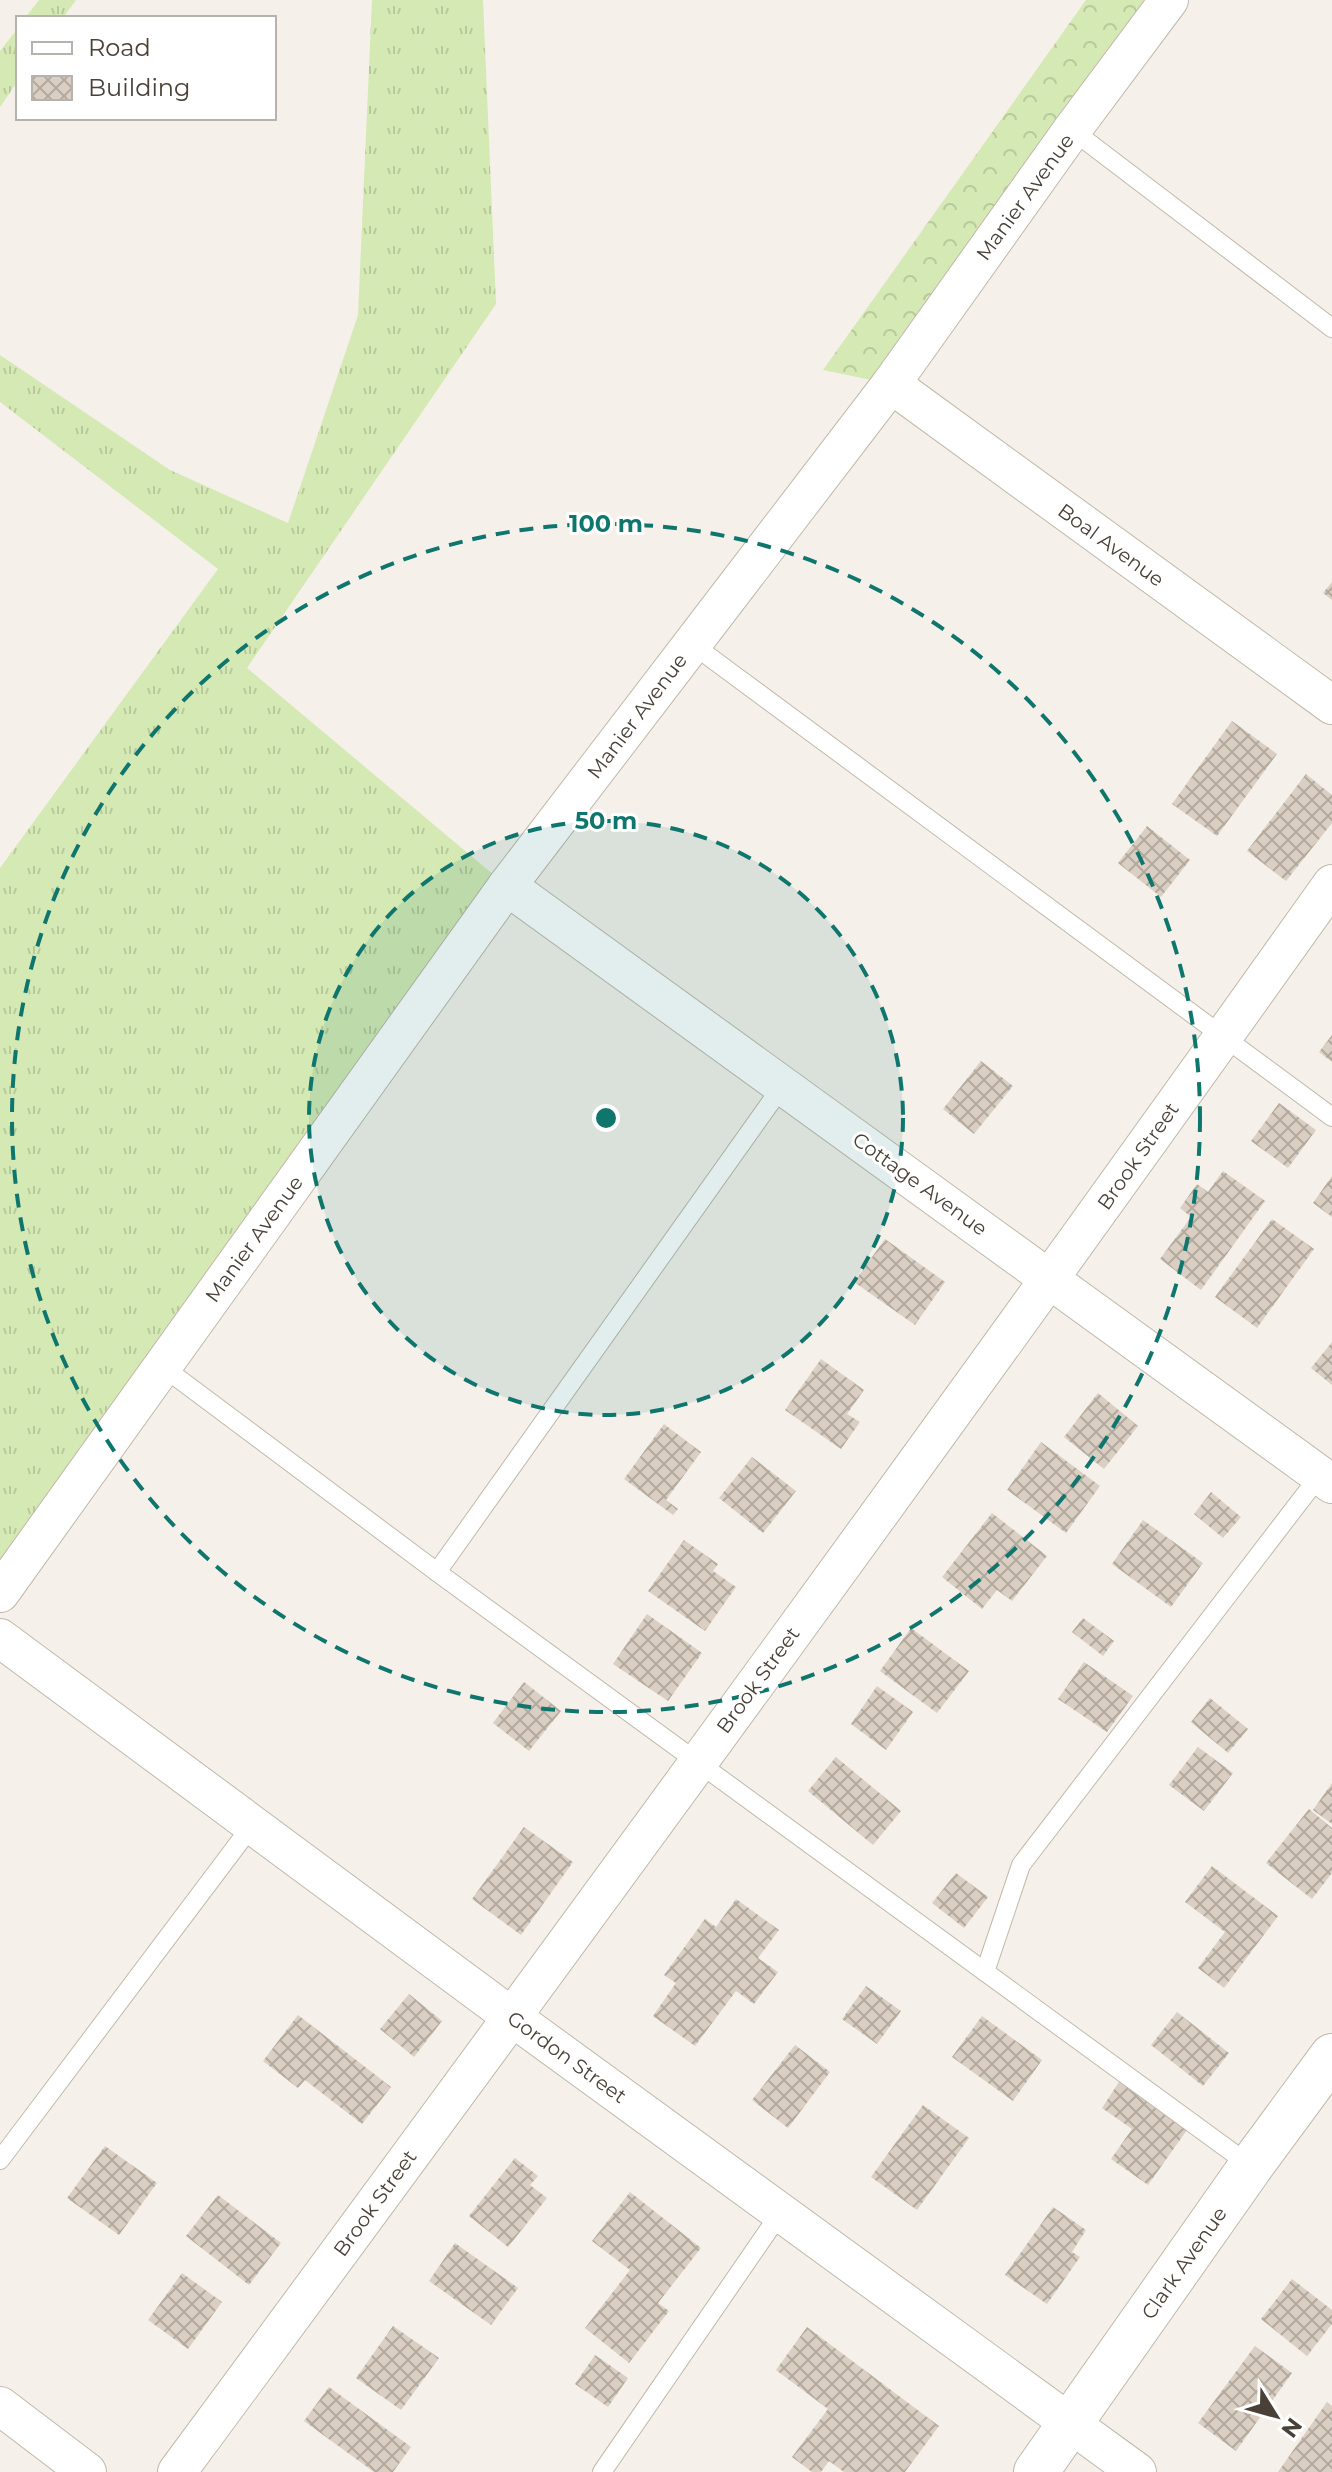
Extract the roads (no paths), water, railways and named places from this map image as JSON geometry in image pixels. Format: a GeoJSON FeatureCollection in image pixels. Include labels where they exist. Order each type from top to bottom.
{"type":"FeatureCollection","features":[{"type":"Feature","properties":{"kind":"street","name":"Manier Avenue"},"geometry":{"type":"LineString","coordinates":[[0,1593],[507,886],[891,384],[1169,0]]}},
{"type":"Feature","properties":{"kind":"street","name":"Boal Avenue"},"geometry":{"type":"LineString","coordinates":[[891,384],[1332,705]]}},
{"type":"Feature","properties":{"kind":"street","name":"Brook Street"},"geometry":{"type":"LineString","coordinates":[[177,2472],[1051,1278],[1332,884]]}},
{"type":"Feature","properties":{"kind":"street","name":"Cottage Avenue"},"geometry":{"type":"LineString","coordinates":[[507,886],[1326,1479]]}},
{"type":"Feature","properties":{"kind":"street","name":"Gordon Street"},"geometry":{"type":"LineString","coordinates":[[0,1638],[512,2017],[1137,2472]]}},
{"type":"Feature","properties":{"kind":"street","name":"Clark Avenue"},"geometry":{"type":"LineString","coordinates":[[1036,2472],[1072,2425],[1251,2166],[1326,2077]]}},
{"type":"Feature","properties":{"kind":"street"},"geometry":{"type":"LineString","coordinates":[[0,2406],[87,2472]]}},
{"type":"Feature","properties":{"kind":"lane"},"geometry":{"type":"LineString","coordinates":[[1072,130],[1332,328]]}},
{"type":"Feature","properties":{"kind":"lane"},"geometry":{"type":"LineString","coordinates":[[692,644],[1332,1117]]}},
{"type":"Feature","properties":{"kind":"lane"},"geometry":{"type":"LineString","coordinates":[[437,1572],[783,1085]]}},
{"type":"Feature","properties":{"kind":"lane"},"geometry":{"type":"LineString","coordinates":[[163,1367],[437,1572],[1251,2166]]}},
{"type":"Feature","properties":{"kind":"lane"},"geometry":{"type":"LineString","coordinates":[[985,1972],[1021,1865],[1326,1479]]}},
{"type":"Feature","properties":{"kind":"lane"},"geometry":{"type":"LineString","coordinates":[[0,2160],[253,1824]]}},
{"type":"Feature","properties":{"kind":"lane"},"geometry":{"type":"LineString","coordinates":[[602,2472],[781,2212]]}}]}
